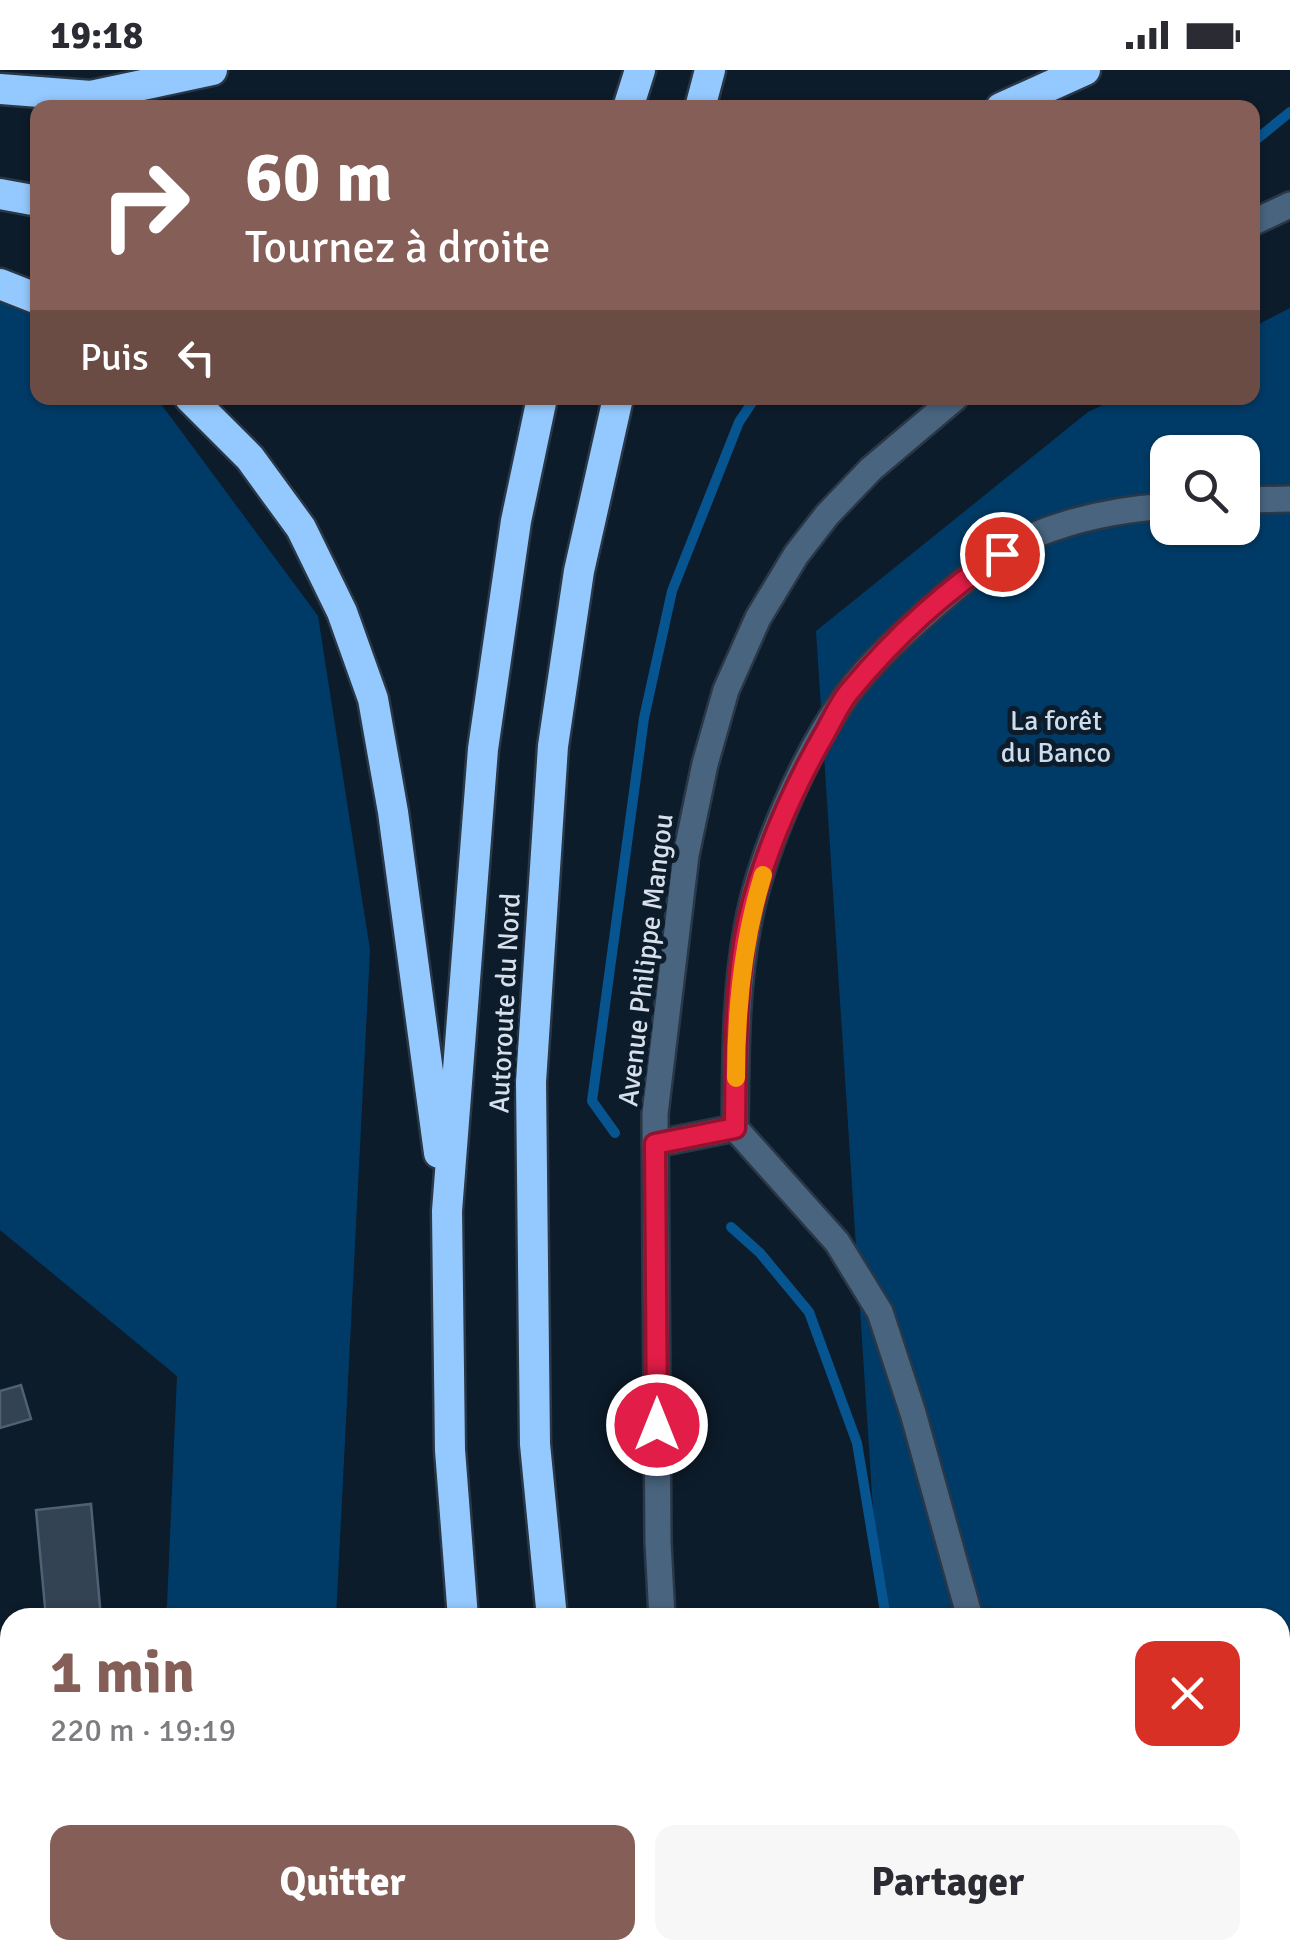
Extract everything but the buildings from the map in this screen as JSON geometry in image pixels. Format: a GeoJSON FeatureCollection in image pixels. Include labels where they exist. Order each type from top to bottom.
{"type":"FeatureCollection","features":[{"type":"Feature","properties":{"kind":"highway"},"geometry":{"type":"LineString","coordinates":[[0,89],[91,96],[212,70]]}},
{"type":"Feature","properties":{"kind":"highway"},"geometry":{"type":"LineString","coordinates":[[631,100],[640,70]]}},
{"type":"Feature","properties":{"kind":"highway"},"geometry":{"type":"LineString","coordinates":[[702,100],[710,70]]}},
{"type":"Feature","properties":{"kind":"highway"},"geometry":{"type":"LineString","coordinates":[[1018,100],[1085,70]]}},
{"type":"Feature","properties":{"kind":"highway"},"geometry":{"type":"LineString","coordinates":[[0,194],[30,199]]}},
{"type":"Feature","properties":{"kind":"highway"},"geometry":{"type":"LineString","coordinates":[[0,284],[30,296]]}},
{"type":"Feature","properties":{"kind":"highway"},"geometry":{"type":"LineString","coordinates":[[197,405],[250,458],[301,528],[342,612],[373,699],[393,812],[446,1211]]}},
{"type":"Feature","properties":{"kind":"highway","name":"Autoroute du Nord"},"geometry":{"type":"LineString","coordinates":[[462,1608],[450,1450],[446,1211],[483,750],[516,521],[541,405]]}},
{"type":"Feature","properties":{"kind":"highway","name":"Autoroute du Nord"},"geometry":{"type":"LineString","coordinates":[[551,1608],[535,1444],[531,1082],[554,746],[579,571],[616,405]]}},
{"type":"Feature","properties":{"kind":"street"},"geometry":{"type":"LineString","coordinates":[[1260,219],[1290,206]]}},
{"type":"Feature","properties":{"kind":"street","name":"Avenue Philippe Mangou"},"geometry":{"type":"LineString","coordinates":[[661,1608],[655,1114],[686,855],[705,764],[726,690],[758,618],[796,556],[827,515],[871,469],[947,405]]}},
{"type":"Feature","properties":{"kind":"street"},"geometry":{"type":"LineString","coordinates":[[1260,500],[1290,499]]}},
{"type":"Feature","properties":{"kind":"street"},"geometry":{"type":"LineString","coordinates":[[967,1608],[914,1413],[880,1312],[837,1242],[735,1128],[736,1033],[748,923],[798,779],[847,694],[906,630],[973,573],[1032,536],[1081,520],[1150,507]]}},
{"type":"Feature","properties":{"kind":"street"},"geometry":{"type":"LineString","coordinates":[[655,1144],[735,1128]]}},
{"type":"Feature","properties":{"kind":"green space"},"geometry":{"type":"Polygon","coordinates":[[[0,299],[30,311],[30,405],[162,405],[318,616],[370,950],[336,1608],[166,1608],[177,1376],[0,1230],[0,299]]]}},
{"type":"Feature","properties":{"kind":"green space","name":"La forêt du Banco"},"geometry":{"type":"Polygon","coordinates":[[[1290,308],[1290,1608],[879,1608],[816,631],[1088,412],[1102,405],[1260,405],[1260,323],[1290,308]]]}},
{"type":"Feature","properties":{"kind":"waterway"},"geometry":{"type":"LineString","coordinates":[[1260,136],[1290,112]]}},
{"type":"Feature","properties":{"kind":"waterway"},"geometry":{"type":"LineString","coordinates":[[615,1133],[592,1101],[644,718],[672,591],[739,422],[750,405]]}},
{"type":"Feature","properties":{"kind":"waterway"},"geometry":{"type":"LineString","coordinates":[[731,1227],[760,1253],[809,1312],[857,1443],[884,1608]]}},
{"type":"Feature","properties":{"kind":"slow traffic"},"geometry":{"type":"LineString","coordinates":[[736,1078],[736,1033],[748,923],[763,875]]}},
{"type":"Feature","properties":{"kind":"route"},"geometry":{"type":"LineString","coordinates":[[657,1425],[655,1144],[735,1128],[736,1033],[748,923],[798,779],[847,694],[906,630],[973,573],[1002,554]]}}]}
